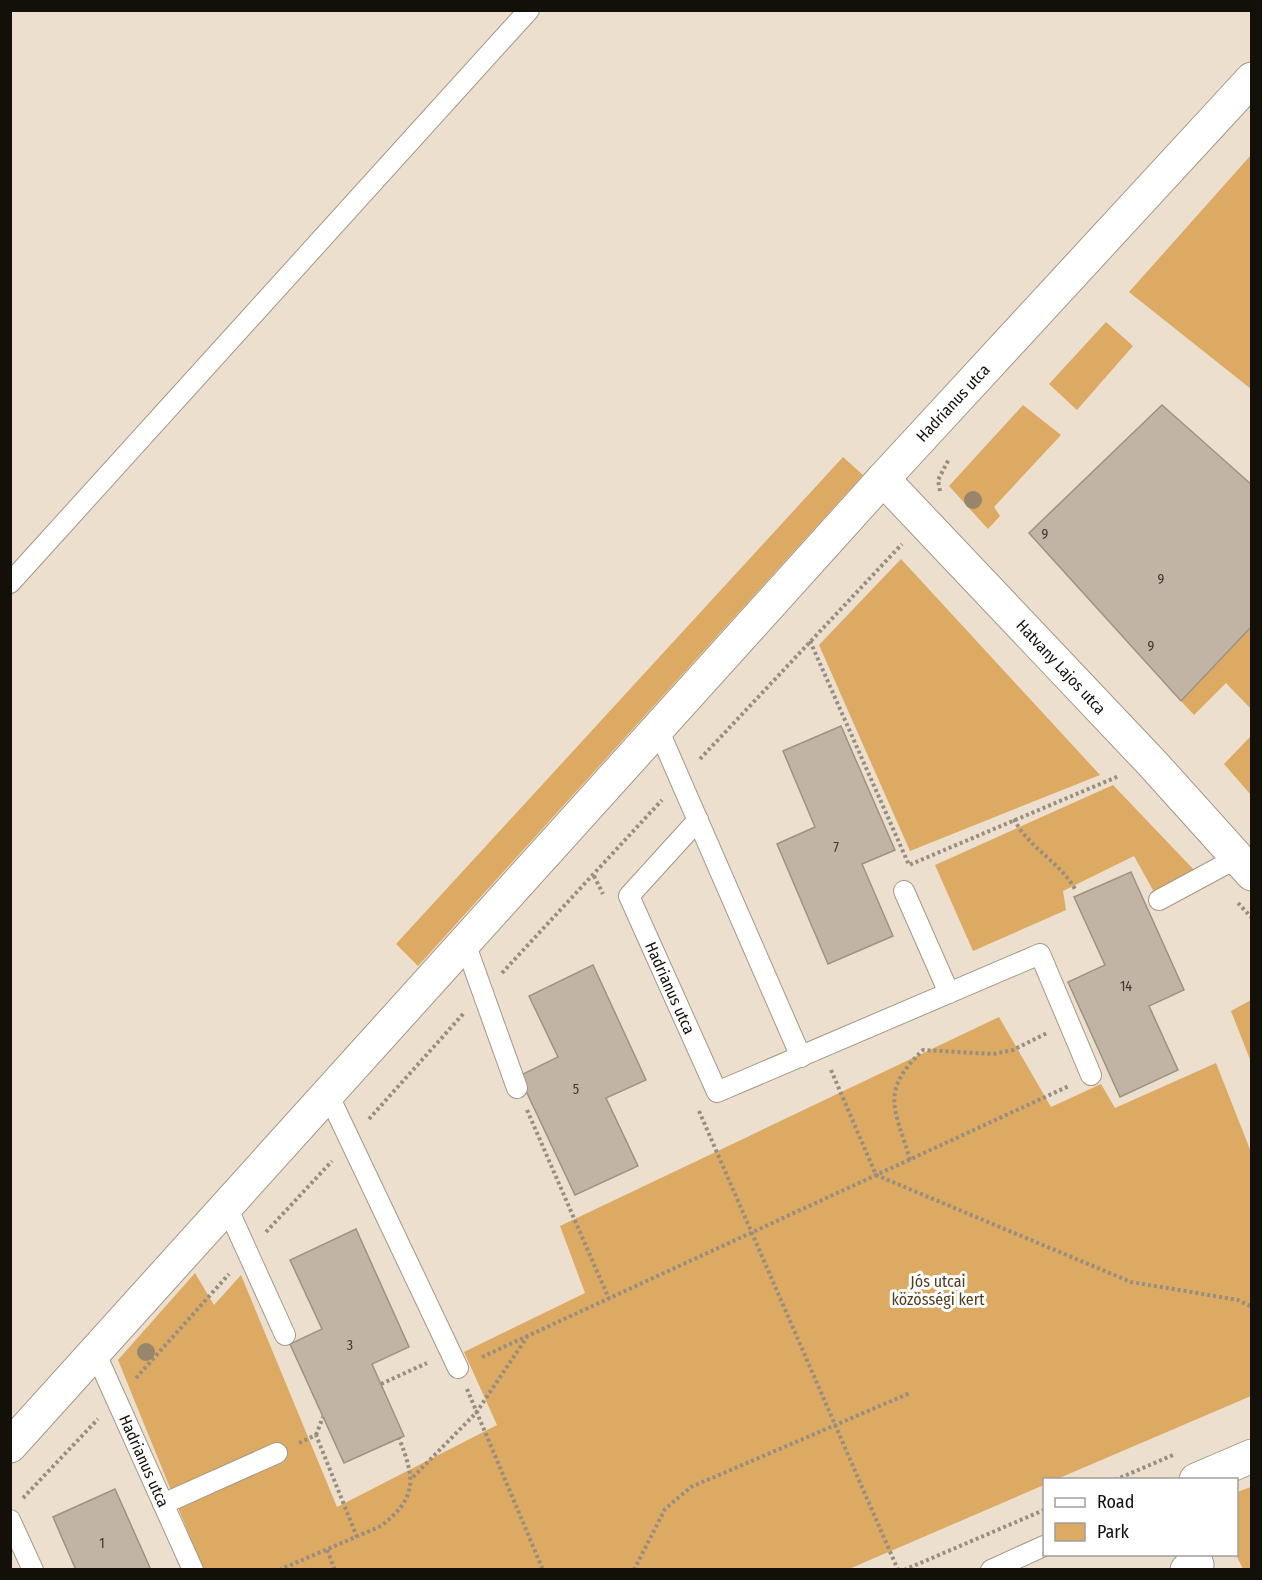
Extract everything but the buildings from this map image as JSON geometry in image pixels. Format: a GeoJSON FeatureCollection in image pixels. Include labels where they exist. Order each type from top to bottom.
{"type":"FeatureCollection","features":[{"type":"Feature","properties":{"kind":"street","name":"Hadrianus utca"},"geometry":{"type":"LineString","coordinates":[[10,1446],[883,480],[1251,79]]}},
{"type":"Feature","properties":{"kind":"street","name":"Hatvany Lajos utca"},"geometry":{"type":"LineString","coordinates":[[883,480],[1152,763],[1248,870]]}},
{"type":"Feature","properties":{"kind":"street"},"geometry":{"type":"LineString","coordinates":[[1198,1478],[1251,1456]]}},
{"type":"Feature","properties":{"kind":"lane"},"geometry":{"type":"LineString","coordinates":[[10,583],[529,10]]}},
{"type":"Feature","properties":{"kind":"lane"},"geometry":{"type":"LineString","coordinates":[[658,729],[801,1056]]}},
{"type":"Feature","properties":{"kind":"lane","name":"Hadrianus utca"},"geometry":{"type":"LineString","coordinates":[[698,820],[629,896],[717,1092],[1040,954],[1091,1075]]}},
{"type":"Feature","properties":{"kind":"lane","name":"Hatvany Lajos utca"},"geometry":{"type":"LineString","coordinates":[[1159,900],[1248,870]]}},
{"type":"Feature","properties":{"kind":"lane"},"geometry":{"type":"LineString","coordinates":[[904,891],[949,993]]}},
{"type":"Feature","properties":{"kind":"lane"},"geometry":{"type":"LineString","coordinates":[[465,943],[517,1088]]}},
{"type":"Feature","properties":{"kind":"lane"},"geometry":{"type":"LineString","coordinates":[[328,1094],[454,1360]]}},
{"type":"Feature","properties":{"kind":"lane"},"geometry":{"type":"LineString","coordinates":[[227,1207],[285,1335]]}},
{"type":"Feature","properties":{"kind":"lane","name":"Hadrianus utca"},"geometry":{"type":"LineString","coordinates":[[95,1352],[193,1569]]}},
{"type":"Feature","properties":{"kind":"lane"},"geometry":{"type":"LineString","coordinates":[[163,1504],[277,1454]]}},
{"type":"Feature","properties":{"kind":"lane"},"geometry":{"type":"LineString","coordinates":[[10,1520],[33,1569]]}},
{"type":"Feature","properties":{"kind":"lane"},"geometry":{"type":"LineString","coordinates":[[991,1569],[1043,1546]]}},
{"type":"Feature","properties":{"kind":"path"},"geometry":{"type":"LineString","coordinates":[[942,499],[938,480],[951,455]]}},
{"type":"Feature","properties":{"kind":"path"},"geometry":{"type":"LineString","coordinates":[[810,641],[909,865],[1152,763]]}},
{"type":"Feature","properties":{"kind":"path"},"geometry":{"type":"LineString","coordinates":[[1014,819],[1021,834],[1069,877],[1076,891]]}},
{"type":"Feature","properties":{"kind":"path"},"geometry":{"type":"LineString","coordinates":[[910,1160],[896,1111],[894,1085],[904,1068],[922,1050],[993,1054],[1013,1050],[1068,1024]]}},
{"type":"Feature","properties":{"kind":"path"},"geometry":{"type":"LineString","coordinates":[[381,1384],[527,1336],[1091,1075]]}},
{"type":"Feature","properties":{"kind":"path"},"geometry":{"type":"LineString","coordinates":[[517,1088],[609,1299]]}},
{"type":"Feature","properties":{"kind":"path"},"geometry":{"type":"LineString","coordinates":[[695,1102],[898,1569]]}},
{"type":"Feature","properties":{"kind":"path"},"geometry":{"type":"LineString","coordinates":[[876,1175],[1131,1282],[1238,1300],[1251,1307]]}},
{"type":"Feature","properties":{"kind":"path"},"geometry":{"type":"LineString","coordinates":[[279,1569],[381,1526],[395,1515],[406,1502],[412,1478],[476,1413],[527,1336]]}},
{"type":"Feature","properties":{"kind":"path"},"geometry":{"type":"LineString","coordinates":[[454,1360],[543,1569]]}},
{"type":"Feature","properties":{"kind":"path"},"geometry":{"type":"LineString","coordinates":[[634,1569],[665,1509],[691,1486],[835,1427],[910,1393]]}},
{"type":"Feature","properties":{"kind":"path"},"geometry":{"type":"LineString","coordinates":[[322,1417],[316,1435],[357,1537]]}},
{"type":"Feature","properties":{"kind":"path"},"geometry":{"type":"LineString","coordinates":[[277,1454],[316,1435]]}},
{"type":"Feature","properties":{"kind":"path"},"geometry":{"type":"LineString","coordinates":[[399,1438],[412,1478]]}},
{"type":"Feature","properties":{"kind":"path"},"geometry":{"type":"LineString","coordinates":[[904,1569],[1043,1510]]}},
{"type":"Feature","properties":{"kind":"path"},"geometry":{"type":"LineString","coordinates":[[327,1550],[336,1569]]}},
{"type":"Feature","properties":{"kind":"green space"},"geometry":{"type":"Polygon","coordinates":[[[1251,155],[1251,389],[1129,292],[1251,155]]]}},
{"type":"Feature","properties":{"kind":"green space"},"geometry":{"type":"Polygon","coordinates":[[[1106,322],[1133,346],[1077,410],[1049,384],[1106,322]]]}},
{"type":"Feature","properties":{"kind":"green space"},"geometry":{"type":"Polygon","coordinates":[[[1023,405],[1061,435],[994,507],[1000,516],[988,529],[949,486],[1023,405]]]}},
{"type":"Feature","properties":{"kind":"green space"},"geometry":{"type":"Polygon","coordinates":[[[843,457],[863,475],[418,966],[396,944],[843,457]]]}},
{"type":"Feature","properties":{"kind":"green space"},"geometry":{"type":"Polygon","coordinates":[[[901,559],[1100,775],[910,851],[819,645],[901,559]]]}},
{"type":"Feature","properties":{"kind":"green space"},"geometry":{"type":"Polygon","coordinates":[[[1251,626],[1251,709],[1226,683],[1194,715],[1181,701],[1251,626]]]}},
{"type":"Feature","properties":{"kind":"green space"},"geometry":{"type":"Polygon","coordinates":[[[1251,736],[1251,795],[1224,764],[1251,736]]]}},
{"type":"Feature","properties":{"kind":"green space"},"geometry":{"type":"Polygon","coordinates":[[[1113,785],[1195,871],[1154,892],[1134,856],[1063,891],[1066,910],[973,951],[935,865],[1113,785]]]}},
{"type":"Feature","properties":{"kind":"green space"},"geometry":{"type":"Polygon","coordinates":[[[1251,1000],[1251,1062],[1231,1011],[1251,1000]]]}},
{"type":"Feature","properties":{"kind":"green space","name":"Jós utcai közösségi kert"},"geometry":{"type":"Polygon","coordinates":[[[999,1017],[1051,1107],[1101,1084],[1115,1108],[1216,1063],[1251,1152],[1251,1396],[1059,1478],[1043,1478],[1043,1485],[849,1569],[203,1569],[118,1360],[195,1273],[214,1305],[241,1275],[337,1507],[497,1425],[464,1352],[585,1293],[560,1226],[999,1017]]]}},
{"type":"Feature","properties":{"kind":"green space"},"geometry":{"type":"Polygon","coordinates":[[[1251,1487],[1251,1569],[1243,1569],[1236,1556],[1238,1492],[1251,1487]]]}}]}
